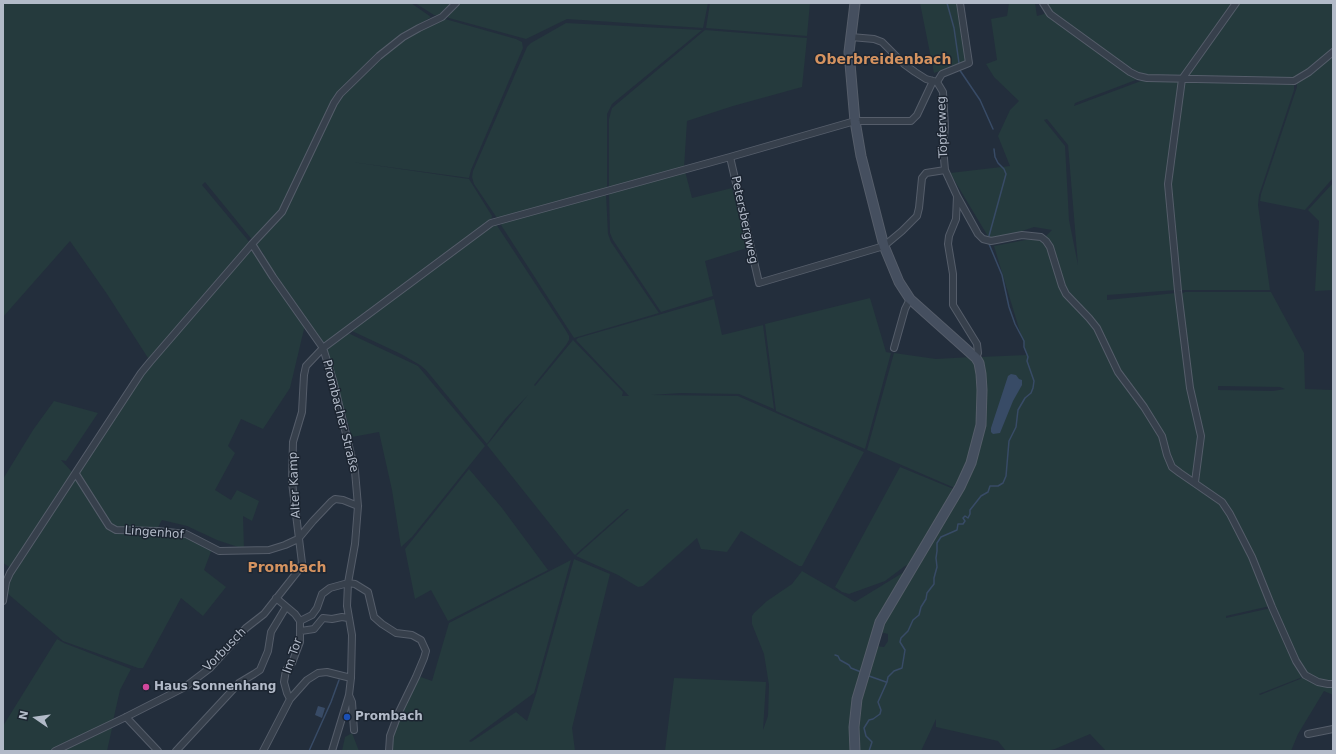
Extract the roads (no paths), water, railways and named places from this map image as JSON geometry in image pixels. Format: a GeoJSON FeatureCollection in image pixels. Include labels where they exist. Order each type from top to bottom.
{"type":"FeatureCollection","features":[{"type":"Feature","properties":{"kind":"street"},"geometry":{"type":"LineString","coordinates":[[3,601],[6,582],[10,573],[150,362],[252,244],[282,212],[334,103],[340,94],[379,56],[403,37],[442,17],[456,3]]}},
{"type":"Feature","properties":{"kind":"street"},"geometry":{"type":"LineString","coordinates":[[855,3],[849,52],[855,122],[861,156],[884,246],[900,282],[910,299],[976,358],[979,363],[982,390],[981,425],[971,463],[958,490],[880,622],[857,699],[854,727],[855,751]]}},
{"type":"Feature","properties":{"kind":"street"},"geometry":{"type":"LineString","coordinates":[[730,157],[855,122],[911,121],[917,115],[935,82],[942,74],[968,63],[960,3]]}},
{"type":"Feature","properties":{"kind":"street"},"geometry":{"type":"LineString","coordinates":[[1043,3],[1050,14],[1130,72],[1147,78],[1294,81],[1333,52]]}},
{"type":"Feature","properties":{"kind":"street"},"geometry":{"type":"LineString","coordinates":[[1195,482],[1201,436],[1190,388],[1178,291],[1168,184],[1182,79],[1236,3]]}},
{"type":"Feature","properties":{"kind":"street","name":"Töpferweg"},"geometry":{"type":"LineString","coordinates":[[851,37],[874,39],[882,42],[904,64],[926,79],[935,82],[943,92],[945,127],[943,147],[945,170],[957,196],[956,219],[949,236],[948,244],[953,274],[953,305],[977,344],[978,353],[976,358]]}},
{"type":"Feature","properties":{"kind":"street","name":"Petersbergweg"},"geometry":{"type":"LineString","coordinates":[[730,157],[759,283],[884,246]]}},
{"type":"Feature","properties":{"kind":"street","name":"Alter Kamp"},"geometry":{"type":"LineString","coordinates":[[276,598],[298,571],[302,563],[292,482],[293,442],[302,412],[304,375],[306,366],[323,348],[491,223],[730,157]]}},
{"type":"Feature","properties":{"kind":"street"},"geometry":{"type":"LineString","coordinates":[[884,246],[917,216],[922,178],[926,173],[945,170]]}},
{"type":"Feature","properties":{"kind":"street"},"geometry":{"type":"LineString","coordinates":[[957,196],[978,234],[983,239],[991,241],[1022,235],[1041,237],[1050,246],[1062,286],[1066,294],[1097,328],[1118,372],[1144,407],[1162,436],[1167,455],[1172,466],[1180,474],[1195,482],[1222,502],[1230,514],[1252,557],[1296,661],[1305,675],[1318,682],[1333,684]]}},
{"type":"Feature","properties":{"kind":"street","name":"Prombacher Straße"},"geometry":{"type":"LineString","coordinates":[[252,244],[273,277],[323,348],[333,380],[356,471],[358,506],[355,544],[348,583],[348,618],[352,635],[351,678],[349,695],[332,751]]}},
{"type":"Feature","properties":{"kind":"street"},"geometry":{"type":"LineString","coordinates":[[894,348],[905,309],[910,299]]}},
{"type":"Feature","properties":{"kind":"street","name":"Lingenhof"},"geometry":{"type":"LineString","coordinates":[[76,474],[109,526],[116,530],[158,531],[186,534],[219,551],[269,550],[285,545],[298,539],[331,502],[336,499],[358,506]]}},
{"type":"Feature","properties":{"kind":"street"},"geometry":{"type":"LineString","coordinates":[[300,622],[312,615],[317,608],[322,594],[330,588],[348,583],[355,584],[368,592],[374,617],[382,624],[396,633],[412,635],[422,640],[426,651],[390,736],[389,751]]}},
{"type":"Feature","properties":{"kind":"street","name":"Im Tor"},"geometry":{"type":"LineString","coordinates":[[276,598],[286,608],[295,614],[300,622],[300,642],[292,663],[286,670],[284,682],[290,699]]}},
{"type":"Feature","properties":{"kind":"street","name":"Vorbusch"},"geometry":{"type":"LineString","coordinates":[[55,751],[185,687],[210,668],[246,628],[264,614],[276,598]]}},
{"type":"Feature","properties":{"kind":"street"},"geometry":{"type":"LineString","coordinates":[[176,751],[239,683],[260,670],[268,651],[271,632],[286,608]]}},
{"type":"Feature","properties":{"kind":"street"},"geometry":{"type":"LineString","coordinates":[[301,632],[314,629],[323,618],[342,616],[348,618]]}},
{"type":"Feature","properties":{"kind":"street"},"geometry":{"type":"LineString","coordinates":[[263,751],[290,699],[307,680],[318,673],[327,672],[351,678]]}},
{"type":"Feature","properties":{"kind":"street"},"geometry":{"type":"LineString","coordinates":[[349,695],[352,702],[354,730]]}},
{"type":"Feature","properties":{"kind":"street"},"geometry":{"type":"LineString","coordinates":[[126,717],[158,751]]}},
{"type":"Feature","properties":{"kind":"street"},"geometry":{"type":"LineString","coordinates":[[1308,734],[1333,729]]}},
{"type":"Feature","properties":{"kind":"water"},"geometry":{"type":"Polygon","coordinates":[[[1011,374],[1016,375],[1022,380],[1022,385],[1013,401],[1000,433],[993,434],[991,432],[991,428],[1008,376],[1011,374]]]}},
{"type":"Feature","properties":{"kind":"water"},"geometry":{"type":"Polygon","coordinates":[[[318,706],[325,708],[322,718],[315,715],[318,706]]]}},
{"type":"Feature","properties":{"kind":"waterway"},"geometry":{"type":"LineString","coordinates":[[947,3],[954,28],[959,63]]}},
{"type":"Feature","properties":{"kind":"waterway"},"geometry":{"type":"LineString","coordinates":[[959,69],[980,100],[993,129]]}},
{"type":"Feature","properties":{"kind":"waterway"},"geometry":{"type":"LineString","coordinates":[[989,236],[1006,174],[995,157],[994,149]]}},
{"type":"Feature","properties":{"kind":"waterway"},"geometry":{"type":"LineString","coordinates":[[869,751],[872,742],[866,736],[864,728],[869,720],[880,714],[881,710],[878,702],[888,677],[894,671],[902,668],[905,650],[900,642],[901,638],[908,631],[913,620],[919,615],[927,593],[934,584],[937,567],[937,543],[941,537],[957,530],[958,524],[963,524],[965,521],[963,518],[965,516],[968,518],[970,510],[981,496],[988,492],[990,486],[998,486],[1003,483],[1006,476],[1009,441],[1016,427],[1018,410],[1033,388],[1034,381],[1027,361],[1028,357],[1024,347],[1024,341],[1015,324],[1009,307],[1002,275],[989,244]]}},
{"type":"Feature","properties":{"kind":"waterway"},"geometry":{"type":"LineString","coordinates":[[835,655],[851,668],[861,672]]}},
{"type":"Feature","properties":{"kind":"waterway"},"geometry":{"type":"LineString","coordinates":[[869,676],[886,682]]}},
{"type":"Feature","properties":{"kind":"waterway"},"geometry":{"type":"LineString","coordinates":[[309,751],[339,680]]}},
{"type":"Feature","properties":{"kind":"place","name":"Haus Sonnenhang"},"geometry":{"type":"Point","coordinates":[146,687]}},
{"type":"Feature","properties":{"kind":"place","name":"Prombach"},"geometry":{"type":"Point","coordinates":[347,717]}},
{"type":"Feature","properties":{"kind":"district","name":"Oberbreidenbach"},"geometry":{"type":"Point","coordinates":[883,60]}},
{"type":"Feature","properties":{"kind":"district","name":"Prombach"},"geometry":{"type":"Point","coordinates":[287,568]}}]}
